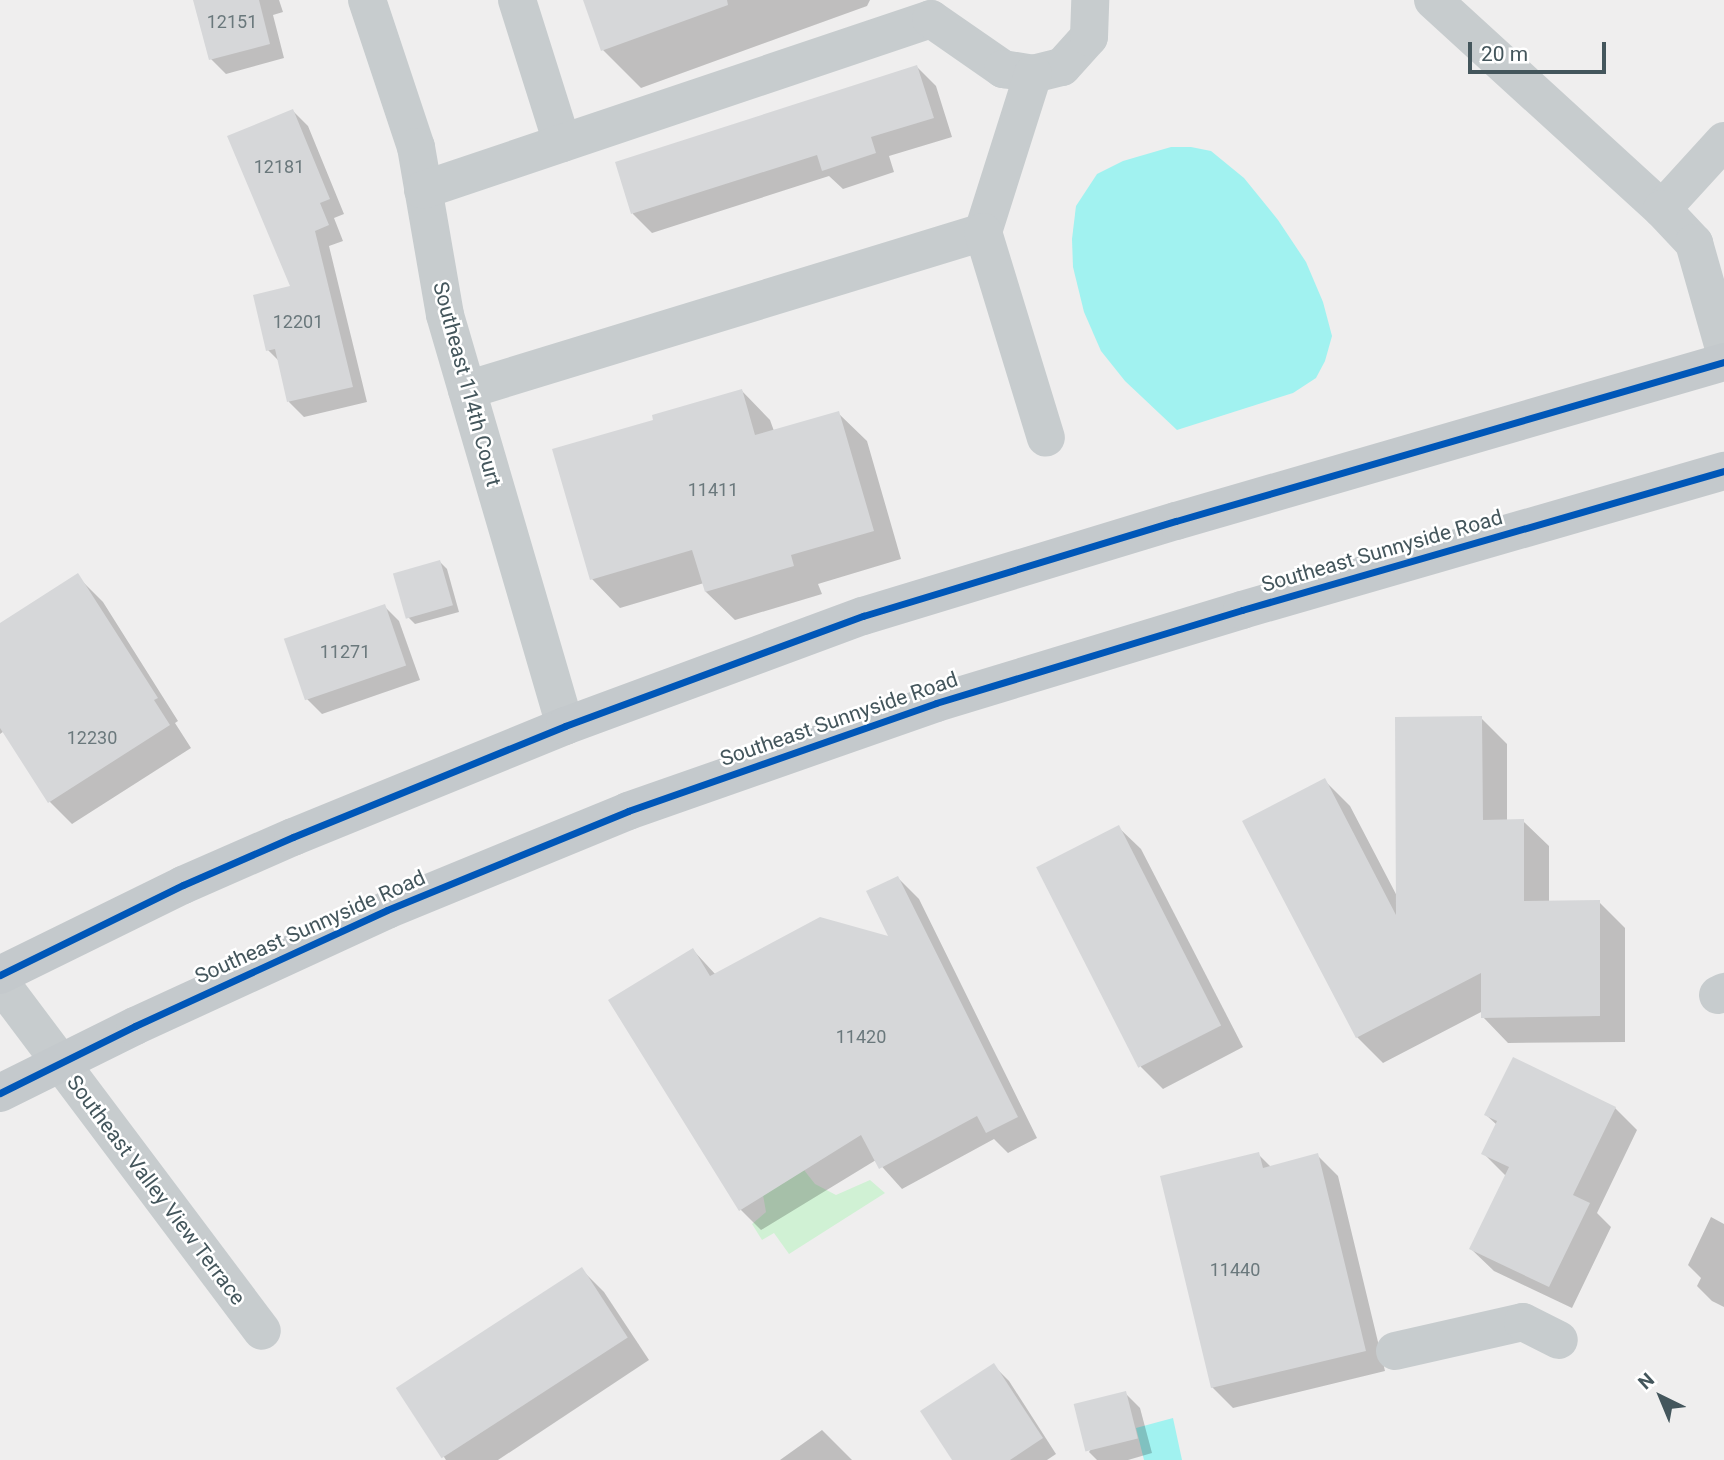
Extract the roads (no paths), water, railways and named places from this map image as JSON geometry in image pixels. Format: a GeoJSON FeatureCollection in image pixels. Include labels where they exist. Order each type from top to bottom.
{"type":"FeatureCollection","features":[{"type":"Feature","properties":{"kind":"main road"},"geometry":{"type":"LineString","coordinates":[[0,975],[195,880],[565,726],[863,616],[1189,517],[1724,362]]}},
{"type":"Feature","properties":{"kind":"main road","name":"Southeast Sunnyside Road"},"geometry":{"type":"LineString","coordinates":[[0,1093],[387,910],[628,811],[936,703],[1255,606],[1724,471]]}},
{"type":"Feature","properties":{"kind":"street","name":"Southeast 114th Court"},"geometry":{"type":"LineString","coordinates":[[367,0],[415,147],[444,315],[565,726]]}},
{"type":"Feature","properties":{"kind":"street"},"geometry":{"type":"LineString","coordinates":[[517,0],[562,143]]}},
{"type":"Feature","properties":{"kind":"street"},"geometry":{"type":"LineString","coordinates":[[423,190],[934,10],[1003,69],[1033,74],[1062,66],[1089,37],[1090,0]]}},
{"type":"Feature","properties":{"kind":"street"},"geometry":{"type":"LineString","coordinates":[[1433,0],[1662,209],[1695,243],[1724,348]]}},
{"type":"Feature","properties":{"kind":"street"},"geometry":{"type":"LineString","coordinates":[[1033,74],[983,232],[1046,438]]}},
{"type":"Feature","properties":{"kind":"street"},"geometry":{"type":"LineString","coordinates":[[1662,209],[1724,141]]}},
{"type":"Feature","properties":{"kind":"street"},"geometry":{"type":"LineString","coordinates":[[467,390],[983,232]]}},
{"type":"Feature","properties":{"kind":"street","name":"Southeast Valley View Terrace"},"geometry":{"type":"LineString","coordinates":[[0,982],[262,1331]]}},
{"type":"Feature","properties":{"kind":"street"},"geometry":{"type":"LineString","coordinates":[[1395,1351],[1523,1322],[1559,1340]]}},
{"type":"Feature","properties":{"kind":"water"},"geometry":{"type":"Polygon","coordinates":[[[1171,147],[1211,151],[1244,178],[1278,220],[1306,262],[1323,302],[1332,336],[1325,361],[1316,378],[1293,393],[1177,430],[1125,381],[1101,351],[1084,312],[1073,267],[1072,239],[1076,206],[1097,174],[1123,161],[1171,147]]]}},
{"type":"Feature","properties":{"kind":"water"},"geometry":{"type":"Polygon","coordinates":[[[1173,1418],[1182,1460],[1144,1460],[1136,1428],[1173,1418]]]}}]}
